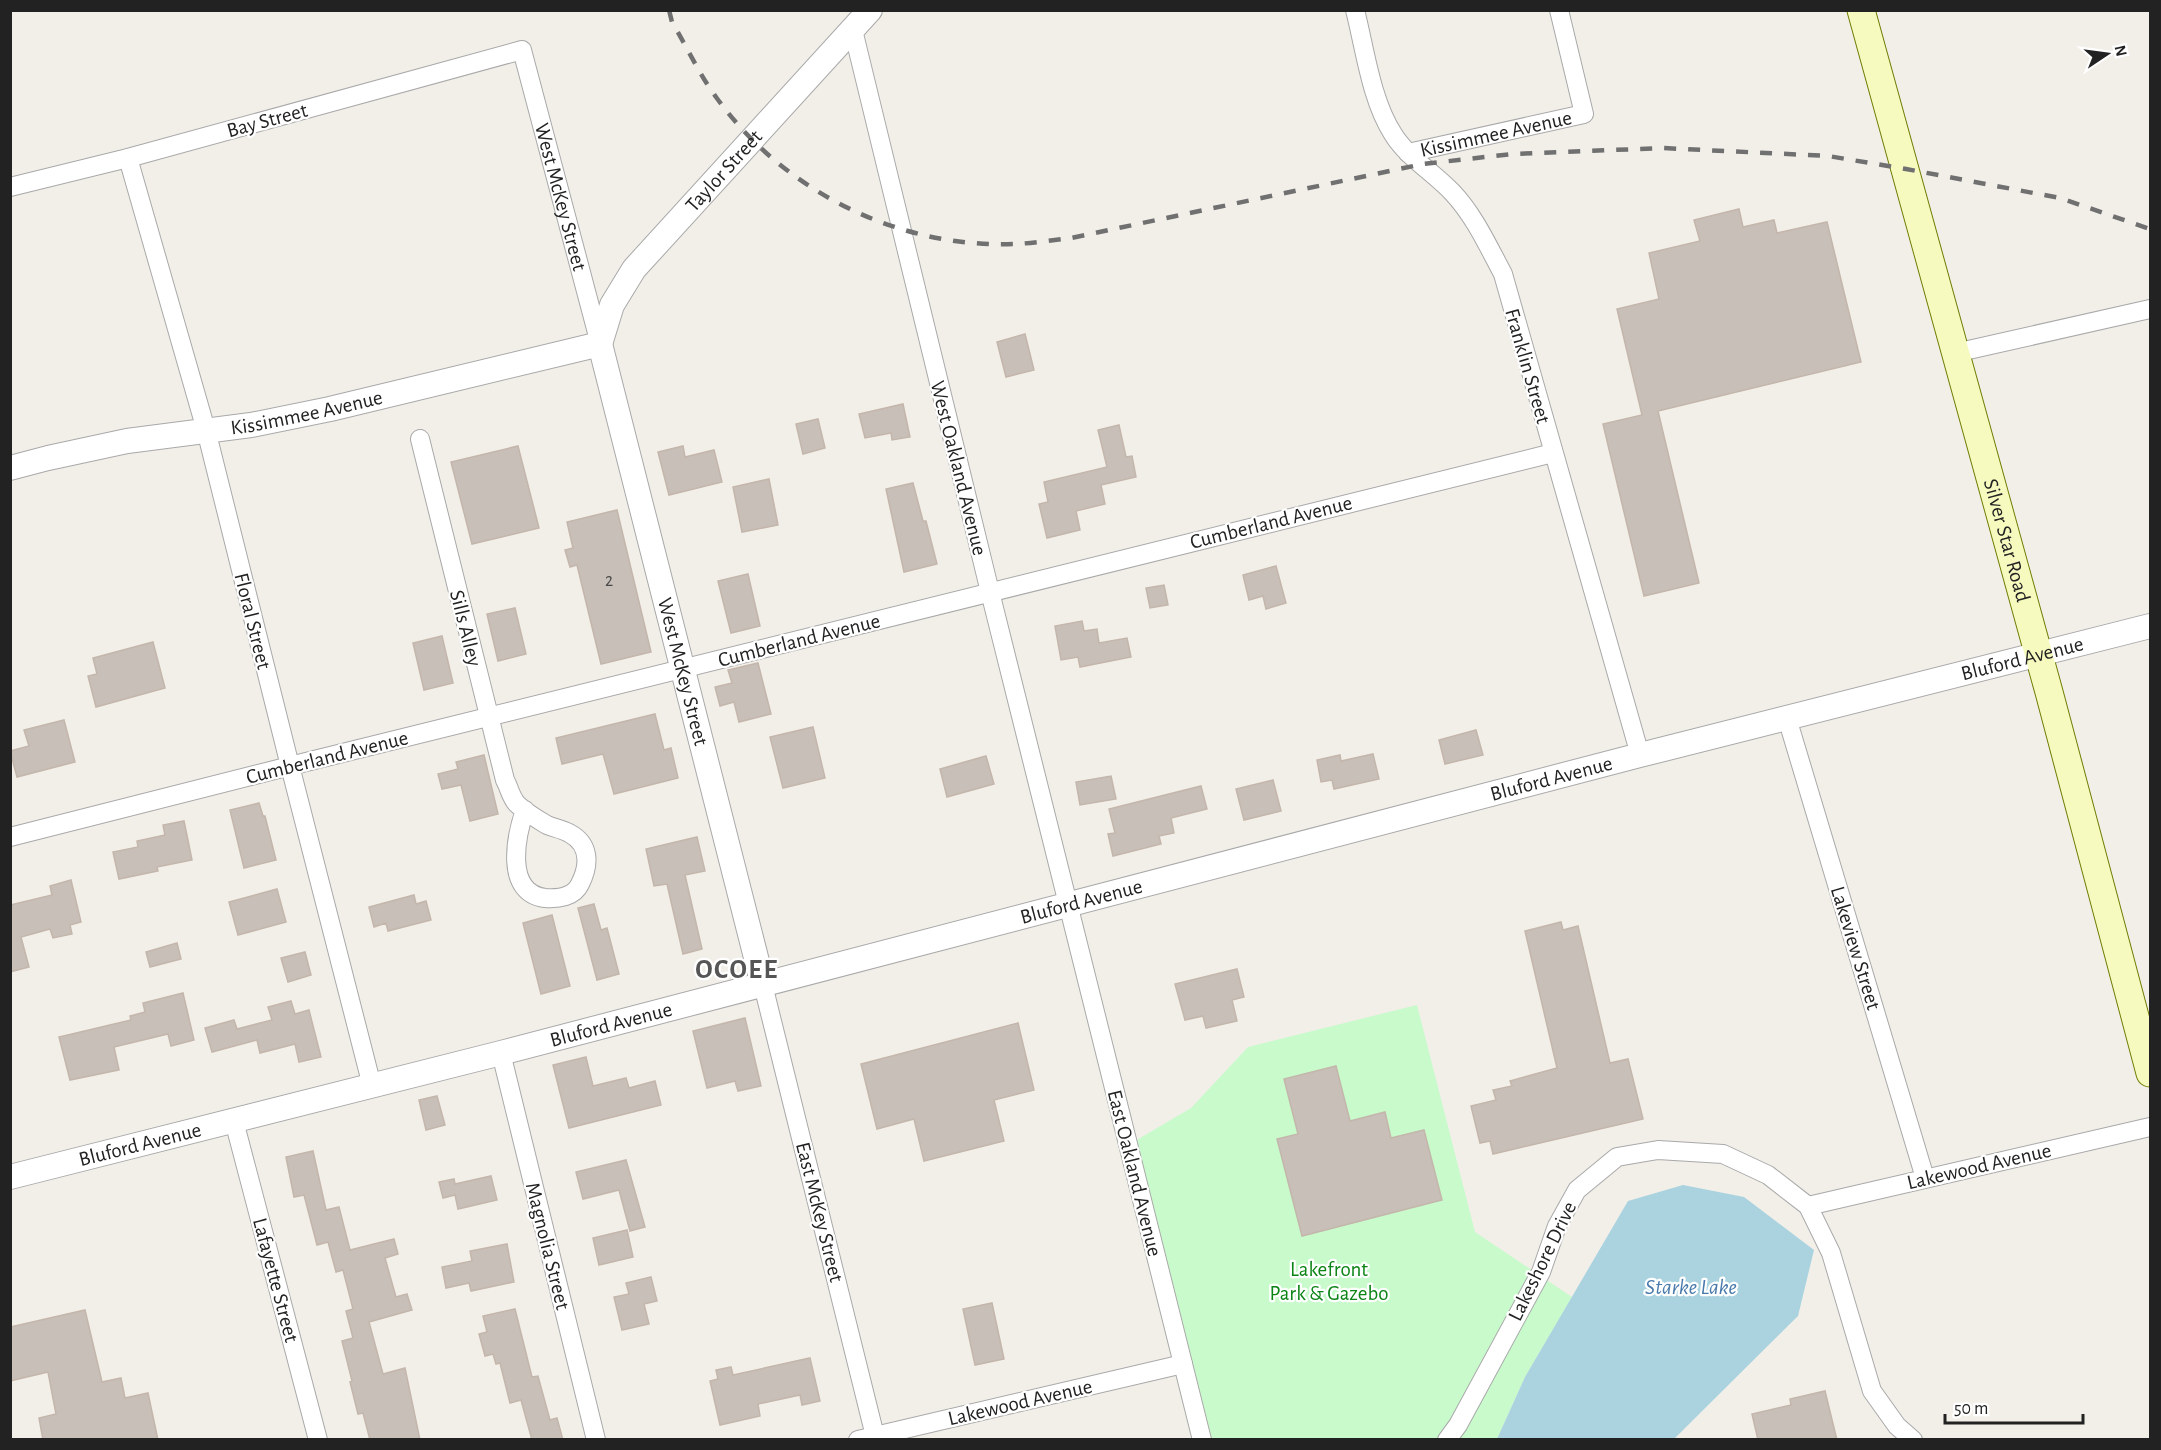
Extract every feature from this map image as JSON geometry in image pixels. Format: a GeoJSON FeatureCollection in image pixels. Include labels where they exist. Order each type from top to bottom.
{"type":"FeatureCollection","features":[{"type":"Feature","properties":{"kind":"main road","name":"Silver Star Road"},"geometry":{"type":"LineString","coordinates":[[1861,10],[1909,178],[2151,1073]]}},
{"type":"Feature","properties":{"kind":"street","name":"Taylor Street"},"geometry":{"type":"LineString","coordinates":[[602,351],[612,305],[634,269],[870,10]]}},
{"type":"Feature","properties":{"kind":"street","name":"Franklin Street"},"geometry":{"type":"LineString","coordinates":[[1355,10],[1384,118],[1408,153],[1454,193],[1485,240],[1503,274],[1641,755]]}},
{"type":"Feature","properties":{"kind":"street","name":"Kissimmee Avenue"},"geometry":{"type":"LineString","coordinates":[[1408,153],[1584,114],[1559,10]]}},
{"type":"Feature","properties":{"kind":"street","name":"West Oakland Avenue"},"geometry":{"type":"LineString","coordinates":[[853,30],[1069,905]]}},
{"type":"Feature","properties":{"kind":"street","name":"West McKey Street"},"geometry":{"type":"LineString","coordinates":[[522,50],[602,351],[764,985]]}},
{"type":"Feature","properties":{"kind":"street","name":"Bay Street"},"geometry":{"type":"LineString","coordinates":[[10,187],[128,158],[522,50]]}},
{"type":"Feature","properties":{"kind":"street","name":"Floral Street"},"geometry":{"type":"LineString","coordinates":[[128,158],[206,430],[372,1086]]}},
{"type":"Feature","properties":{"kind":"street"},"geometry":{"type":"LineString","coordinates":[[1955,353],[2151,309]]}},
{"type":"Feature","properties":{"kind":"street","name":"Kissimmee Avenue"},"geometry":{"type":"LineString","coordinates":[[10,468],[128,441],[251,425],[602,351]]}},
{"type":"Feature","properties":{"kind":"street","name":"Sills Alley"},"geometry":{"type":"LineString","coordinates":[[420,439],[505,780],[516,803],[548,825],[569,833],[581,843],[587,853],[585,870],[579,886],[571,894],[553,898],[537,897],[525,890],[516,870],[518,831],[525,810]]}},
{"type":"Feature","properties":{"kind":"street","name":"Cumberland Avenue"},"geometry":{"type":"LineString","coordinates":[[10,837],[1553,453]]}},
{"type":"Feature","properties":{"kind":"street","name":"Bluford Avenue"},"geometry":{"type":"LineString","coordinates":[[10,1177],[501,1053],[1641,755],[2151,626]]}},
{"type":"Feature","properties":{"kind":"street","name":"Lakeview Street"},"geometry":{"type":"LineString","coordinates":[[1787,718],[1925,1178]]}},
{"type":"Feature","properties":{"kind":"street","name":"East Oakland Avenue"},"geometry":{"type":"LineString","coordinates":[[1069,905],[1202,1440]]}},
{"type":"Feature","properties":{"kind":"street","name":"East McKey Street"},"geometry":{"type":"LineString","coordinates":[[764,985],[870,1438]]}},
{"type":"Feature","properties":{"kind":"street","name":"Magnolia Street"},"geometry":{"type":"LineString","coordinates":[[501,1053],[596,1440]]}},
{"type":"Feature","properties":{"kind":"street","name":"Lafayette Street"},"geometry":{"type":"LineString","coordinates":[[234,1121],[318,1440]]}},
{"type":"Feature","properties":{"kind":"street","name":"Lakewood Avenue"},"geometry":{"type":"LineString","coordinates":[[1808,1206],[2151,1127]]}},
{"type":"Feature","properties":{"kind":"street","name":"Lakeshore Drive"},"geometry":{"type":"LineString","coordinates":[[1447,1440],[1458,1425],[1541,1272],[1557,1226],[1577,1190],[1617,1157],[1658,1150],[1723,1154],[1768,1175],[1808,1206],[1831,1253],[1872,1391],[1897,1426],[1913,1440]]}},
{"type":"Feature","properties":{"kind":"street","name":"Lakewood Avenue"},"geometry":{"type":"LineString","coordinates":[[870,1438],[1183,1364]]}},
{"type":"Feature","properties":{"kind":"green space","name":"Lakefront Park & Gazebo"},"geometry":{"type":"Polygon","coordinates":[[[1417,1005],[1475,1232],[1572,1297],[1525,1377],[1497,1439],[1210,1439],[1135,1141],[1191,1108],[1248,1047],[1417,1005]]]}},
{"type":"Feature","properties":{"kind":"water","name":"Starke Lake"},"geometry":{"type":"Polygon","coordinates":[[[1683,1185],[1744,1197],[1814,1250],[1798,1316],[1674,1439],[1497,1439],[1525,1377],[1628,1201],[1683,1185]]]}},
{"type":"Feature","properties":{"kind":"building"},"geometry":{"type":"Polygon","coordinates":[[[1739,209],[1743,227],[1774,220],[1777,233],[1827,222],[1861,362],[1658,411],[1699,583],[1644,596],[1603,424],[1642,415],[1617,309],[1659,299],[1649,253],[1700,241],[1694,220],[1739,209]]]}},
{"type":"Feature","properties":{"kind":"building"},"geometry":{"type":"Polygon","coordinates":[[[1025,334],[1034,370],[1006,377],[997,342],[1025,334]]]}},
{"type":"Feature","properties":{"kind":"building"},"geometry":{"type":"Polygon","coordinates":[[[903,404],[910,437],[892,440],[891,433],[865,438],[859,414],[903,404]]]}},
{"type":"Feature","properties":{"kind":"building"},"geometry":{"type":"Polygon","coordinates":[[[818,419],[825,448],[803,454],[796,424],[818,419]]]}},
{"type":"Feature","properties":{"kind":"building"},"geometry":{"type":"Polygon","coordinates":[[[1119,425],[1126,457],[1132,456],[1136,477],[1101,485],[1105,504],[1076,511],[1080,530],[1047,538],[1039,504],[1048,502],[1044,482],[1107,467],[1098,430],[1119,425]]]}},
{"type":"Feature","properties":{"kind":"building"},"geometry":{"type":"Polygon","coordinates":[[[518,446],[539,528],[472,544],[451,462],[518,446]]]}},
{"type":"Feature","properties":{"kind":"building"},"geometry":{"type":"Polygon","coordinates":[[[683,446],[685,457],[714,450],[722,482],[669,495],[658,452],[683,446]]]}},
{"type":"Feature","properties":{"kind":"building"},"geometry":{"type":"Polygon","coordinates":[[[769,479],[778,525],[742,532],[733,487],[769,479]]]}},
{"type":"Feature","properties":{"kind":"building"},"geometry":{"type":"Polygon","coordinates":[[[913,483],[937,564],[904,572],[886,489],[913,483]]]}},
{"type":"Feature","properties":{"kind":"building"},"geometry":{"type":"Polygon","coordinates":[[[617,510],[651,652],[601,664],[577,565],[570,567],[565,550],[573,548],[567,522],[617,510]]]}},
{"type":"Feature","properties":{"kind":"building"},"geometry":{"type":"Polygon","coordinates":[[[1276,566],[1286,603],[1266,609],[1263,596],[1249,600],[1243,575],[1276,566]]]}},
{"type":"Feature","properties":{"kind":"building"},"geometry":{"type":"Polygon","coordinates":[[[748,574],[760,626],[731,633],[718,581],[748,574]]]}},
{"type":"Feature","properties":{"kind":"building"},"geometry":{"type":"Polygon","coordinates":[[[1164,585],[1168,605],[1150,608],[1146,588],[1164,585]]]}},
{"type":"Feature","properties":{"kind":"building"},"geometry":{"type":"Polygon","coordinates":[[[515,608],[526,654],[498,661],[487,614],[515,608]]]}},
{"type":"Feature","properties":{"kind":"building"},"geometry":{"type":"Polygon","coordinates":[[[1082,621],[1084,631],[1097,629],[1099,643],[1127,638],[1131,657],[1080,667],[1078,657],[1061,660],[1055,626],[1082,621]]]}},
{"type":"Feature","properties":{"kind":"building"},"geometry":{"type":"Polygon","coordinates":[[[442,636],[453,683],[424,690],[413,643],[442,636]]]}},
{"type":"Feature","properties":{"kind":"building"},"geometry":{"type":"Polygon","coordinates":[[[153,642],[165,688],[96,707],[88,676],[97,674],[93,658],[153,642]]]}},
{"type":"Feature","properties":{"kind":"building"},"geometry":{"type":"Polygon","coordinates":[[[758,663],[771,714],[739,722],[734,702],[720,706],[715,687],[732,683],[728,670],[758,663]]]}},
{"type":"Feature","properties":{"kind":"building"},"geometry":{"type":"Polygon","coordinates":[[[655,714],[664,750],[671,748],[678,778],[614,794],[603,754],[562,764],[556,738],[655,714]]]}},
{"type":"Feature","properties":{"kind":"building"},"geometry":{"type":"Polygon","coordinates":[[[64,720],[75,762],[17,777],[10,751],[29,746],[24,730],[64,720]]]}},
{"type":"Feature","properties":{"kind":"building"},"geometry":{"type":"Polygon","coordinates":[[[813,727],[825,778],[783,788],[770,737],[813,727]]]}},
{"type":"Feature","properties":{"kind":"building"},"geometry":{"type":"Polygon","coordinates":[[[1476,730],[1483,755],[1445,764],[1439,740],[1476,730]]]}},
{"type":"Feature","properties":{"kind":"building"},"geometry":{"type":"Polygon","coordinates":[[[1373,754],[1379,779],[1334,789],[1332,780],[1321,782],[1317,760],[1340,755],[1341,761],[1373,754]]]}},
{"type":"Feature","properties":{"kind":"building"},"geometry":{"type":"Polygon","coordinates":[[[484,755],[498,814],[470,821],[461,785],[442,789],[438,774],[458,769],[456,762],[484,755]]]}},
{"type":"Feature","properties":{"kind":"building"},"geometry":{"type":"Polygon","coordinates":[[[986,756],[994,784],[947,797],[940,769],[986,756]]]}},
{"type":"Feature","properties":{"kind":"building"},"geometry":{"type":"Polygon","coordinates":[[[1111,776],[1116,799],[1080,805],[1076,782],[1111,776]]]}},
{"type":"Feature","properties":{"kind":"building"},"geometry":{"type":"Polygon","coordinates":[[[1273,780],[1281,811],[1244,820],[1236,789],[1273,780]]]}},
{"type":"Feature","properties":{"kind":"building"},"geometry":{"type":"Polygon","coordinates":[[[1201,786],[1207,809],[1171,818],[1174,833],[1159,836],[1161,844],[1113,856],[1108,834],[1115,833],[1109,809],[1201,786]]]}},
{"type":"Feature","properties":{"kind":"building"},"geometry":{"type":"Polygon","coordinates":[[[259,803],[263,816],[265,816],[276,860],[244,868],[230,810],[259,803]]]}},
{"type":"Feature","properties":{"kind":"building"},"geometry":{"type":"Polygon","coordinates":[[[184,821],[192,860],[157,867],[158,871],[119,879],[113,852],[138,847],[137,841],[165,835],[163,825],[184,821]]]}},
{"type":"Feature","properties":{"kind":"building"},"geometry":{"type":"Polygon","coordinates":[[[697,837],[705,871],[685,875],[702,949],[683,954],[667,884],[654,886],[646,849],[697,837]]]}},
{"type":"Feature","properties":{"kind":"building"},"geometry":{"type":"Polygon","coordinates":[[[71,880],[81,922],[70,925],[72,934],[53,938],[50,929],[21,937],[29,967],[10,972],[10,905],[52,895],[50,886],[71,880]]]}},
{"type":"Feature","properties":{"kind":"building"},"geometry":{"type":"Polygon","coordinates":[[[277,889],[286,922],[238,935],[229,902],[277,889]]]}},
{"type":"Feature","properties":{"kind":"building"},"geometry":{"type":"Polygon","coordinates":[[[414,895],[416,904],[426,901],[431,920],[388,931],[386,923],[374,927],[369,907],[414,895]]]}},
{"type":"Feature","properties":{"kind":"building"},"geometry":{"type":"Polygon","coordinates":[[[594,904],[601,930],[607,928],[619,974],[597,980],[578,908],[594,904]]]}},
{"type":"Feature","properties":{"kind":"building"},"geometry":{"type":"Polygon","coordinates":[[[552,915],[570,986],[541,994],[523,923],[552,915]]]}},
{"type":"Feature","properties":{"kind":"building"},"geometry":{"type":"Polygon","coordinates":[[[1561,922],[1563,930],[1578,926],[1610,1063],[1628,1059],[1643,1119],[1493,1154],[1490,1141],[1480,1143],[1471,1106],[1496,1100],[1493,1090],[1512,1086],[1510,1081],[1557,1068],[1525,931],[1561,922]]]}},
{"type":"Feature","properties":{"kind":"building"},"geometry":{"type":"Polygon","coordinates":[[[177,943],[181,959],[150,967],[146,952],[177,943]]]}},
{"type":"Feature","properties":{"kind":"building"},"geometry":{"type":"Polygon","coordinates":[[[305,952],[311,975],[288,982],[281,958],[305,952]]]}},
{"type":"Feature","properties":{"kind":"building"},"geometry":{"type":"Polygon","coordinates":[[[1237,969],[1244,997],[1232,1000],[1237,1021],[1206,1028],[1203,1016],[1185,1020],[1175,984],[1237,969]]]}},
{"type":"Feature","properties":{"kind":"building"},"geometry":{"type":"Polygon","coordinates":[[[183,993],[194,1040],[171,1046],[168,1034],[114,1047],[119,1070],[70,1080],[59,1037],[131,1020],[130,1016],[145,1012],[143,1003],[183,993]]]}},
{"type":"Feature","properties":{"kind":"building"},"geometry":{"type":"Polygon","coordinates":[[[291,1001],[295,1014],[309,1010],[321,1057],[299,1062],[295,1044],[260,1053],[257,1040],[212,1052],[205,1028],[234,1020],[237,1029],[272,1020],[268,1007],[291,1001]]]}},
{"type":"Feature","properties":{"kind":"building"},"geometry":{"type":"Polygon","coordinates":[[[745,1018],[761,1086],[738,1091],[735,1081],[707,1088],[693,1031],[745,1018]]]}},
{"type":"Feature","properties":{"kind":"building"},"geometry":{"type":"Polygon","coordinates":[[[1018,1023],[1034,1090],[994,1100],[1004,1141],[924,1161],[914,1119],[877,1129],[861,1064],[1018,1023]]]}},
{"type":"Feature","properties":{"kind":"building"},"geometry":{"type":"Polygon","coordinates":[[[586,1057],[593,1086],[626,1078],[629,1088],[655,1081],[661,1105],[569,1128],[553,1065],[586,1057]]]}},
{"type":"Feature","properties":{"kind":"building"},"geometry":{"type":"Polygon","coordinates":[[[1336,1066],[1350,1121],[1385,1112],[1391,1138],[1424,1130],[1442,1200],[1302,1236],[1277,1139],[1298,1134],[1284,1079],[1336,1066]]]}},
{"type":"Feature","properties":{"kind":"building"},"geometry":{"type":"Polygon","coordinates":[[[437,1096],[445,1125],[426,1130],[419,1100],[437,1096]]]}},
{"type":"Feature","properties":{"kind":"building"},"geometry":{"type":"Polygon","coordinates":[[[313,1151],[326,1210],[339,1207],[350,1250],[394,1239],[398,1254],[385,1258],[396,1297],[407,1294],[412,1310],[369,1322],[383,1374],[405,1368],[420,1440],[370,1440],[363,1413],[358,1414],[342,1341],[353,1338],[346,1311],[353,1309],[343,1270],[336,1272],[328,1242],[317,1245],[304,1195],[294,1197],[286,1157],[313,1151]]]}},
{"type":"Feature","properties":{"kind":"building"},"geometry":{"type":"Polygon","coordinates":[[[626,1160],[645,1227],[630,1231],[619,1190],[583,1199],[576,1172],[626,1160]]]}},
{"type":"Feature","properties":{"kind":"building"},"geometry":{"type":"Polygon","coordinates":[[[491,1176],[497,1200],[458,1209],[455,1195],[443,1198],[439,1182],[454,1179],[455,1184],[491,1176]]]}},
{"type":"Feature","properties":{"kind":"building"},"geometry":{"type":"Polygon","coordinates":[[[627,1230],[633,1257],[599,1265],[593,1238],[627,1230]]]}},
{"type":"Feature","properties":{"kind":"building"},"geometry":{"type":"Polygon","coordinates":[[[507,1244],[514,1282],[471,1291],[469,1283],[446,1288],[442,1267],[472,1261],[470,1251],[507,1244]]]}},
{"type":"Feature","properties":{"kind":"building"},"geometry":{"type":"Polygon","coordinates":[[[651,1277],[657,1301],[644,1304],[649,1324],[622,1330],[614,1297],[629,1294],[626,1283],[651,1277]]]}},
{"type":"Feature","properties":{"kind":"building"},"geometry":{"type":"Polygon","coordinates":[[[992,1303],[1004,1359],[975,1365],[963,1309],[992,1303]]]}},
{"type":"Feature","properties":{"kind":"building"},"geometry":{"type":"Polygon","coordinates":[[[515,1309],[532,1377],[538,1376],[550,1420],[557,1418],[563,1440],[532,1440],[521,1400],[510,1403],[500,1363],[496,1364],[493,1354],[485,1356],[479,1334],[487,1332],[483,1316],[515,1309]]]}},
{"type":"Feature","properties":{"kind":"building"},"geometry":{"type":"Polygon","coordinates":[[[85,1310],[102,1382],[121,1378],[125,1398],[148,1393],[158,1440],[43,1440],[39,1418],[56,1414],[48,1372],[10,1381],[10,1327],[85,1310]]]}},
{"type":"Feature","properties":{"kind":"building"},"geometry":{"type":"Polygon","coordinates":[[[810,1358],[820,1401],[802,1405],[800,1395],[758,1404],[760,1416],[720,1425],[710,1381],[718,1379],[716,1370],[731,1367],[733,1375],[810,1358]]]}},
{"type":"Feature","properties":{"kind":"building"},"geometry":{"type":"Polygon","coordinates":[[[1825,1391],[1837,1440],[1758,1440],[1752,1414],[1791,1405],[1790,1399],[1825,1391]]]}},
{"type":"Feature","properties":{"kind":"railway"},"geometry":{"type":"LineString","coordinates":[[669,10],[672,22],[716,97],[744,131],[775,161],[810,187],[848,208],[888,225],[930,237],[973,243],[1016,244],[1071,238],[1423,164],[1512,154],[1663,148],[1828,156],[2060,198],[2150,229]]}},
{"type":"Feature","properties":{"kind":"district","name":"OCOEE"},"geometry":{"type":"Point","coordinates":[737,969]}}]}
